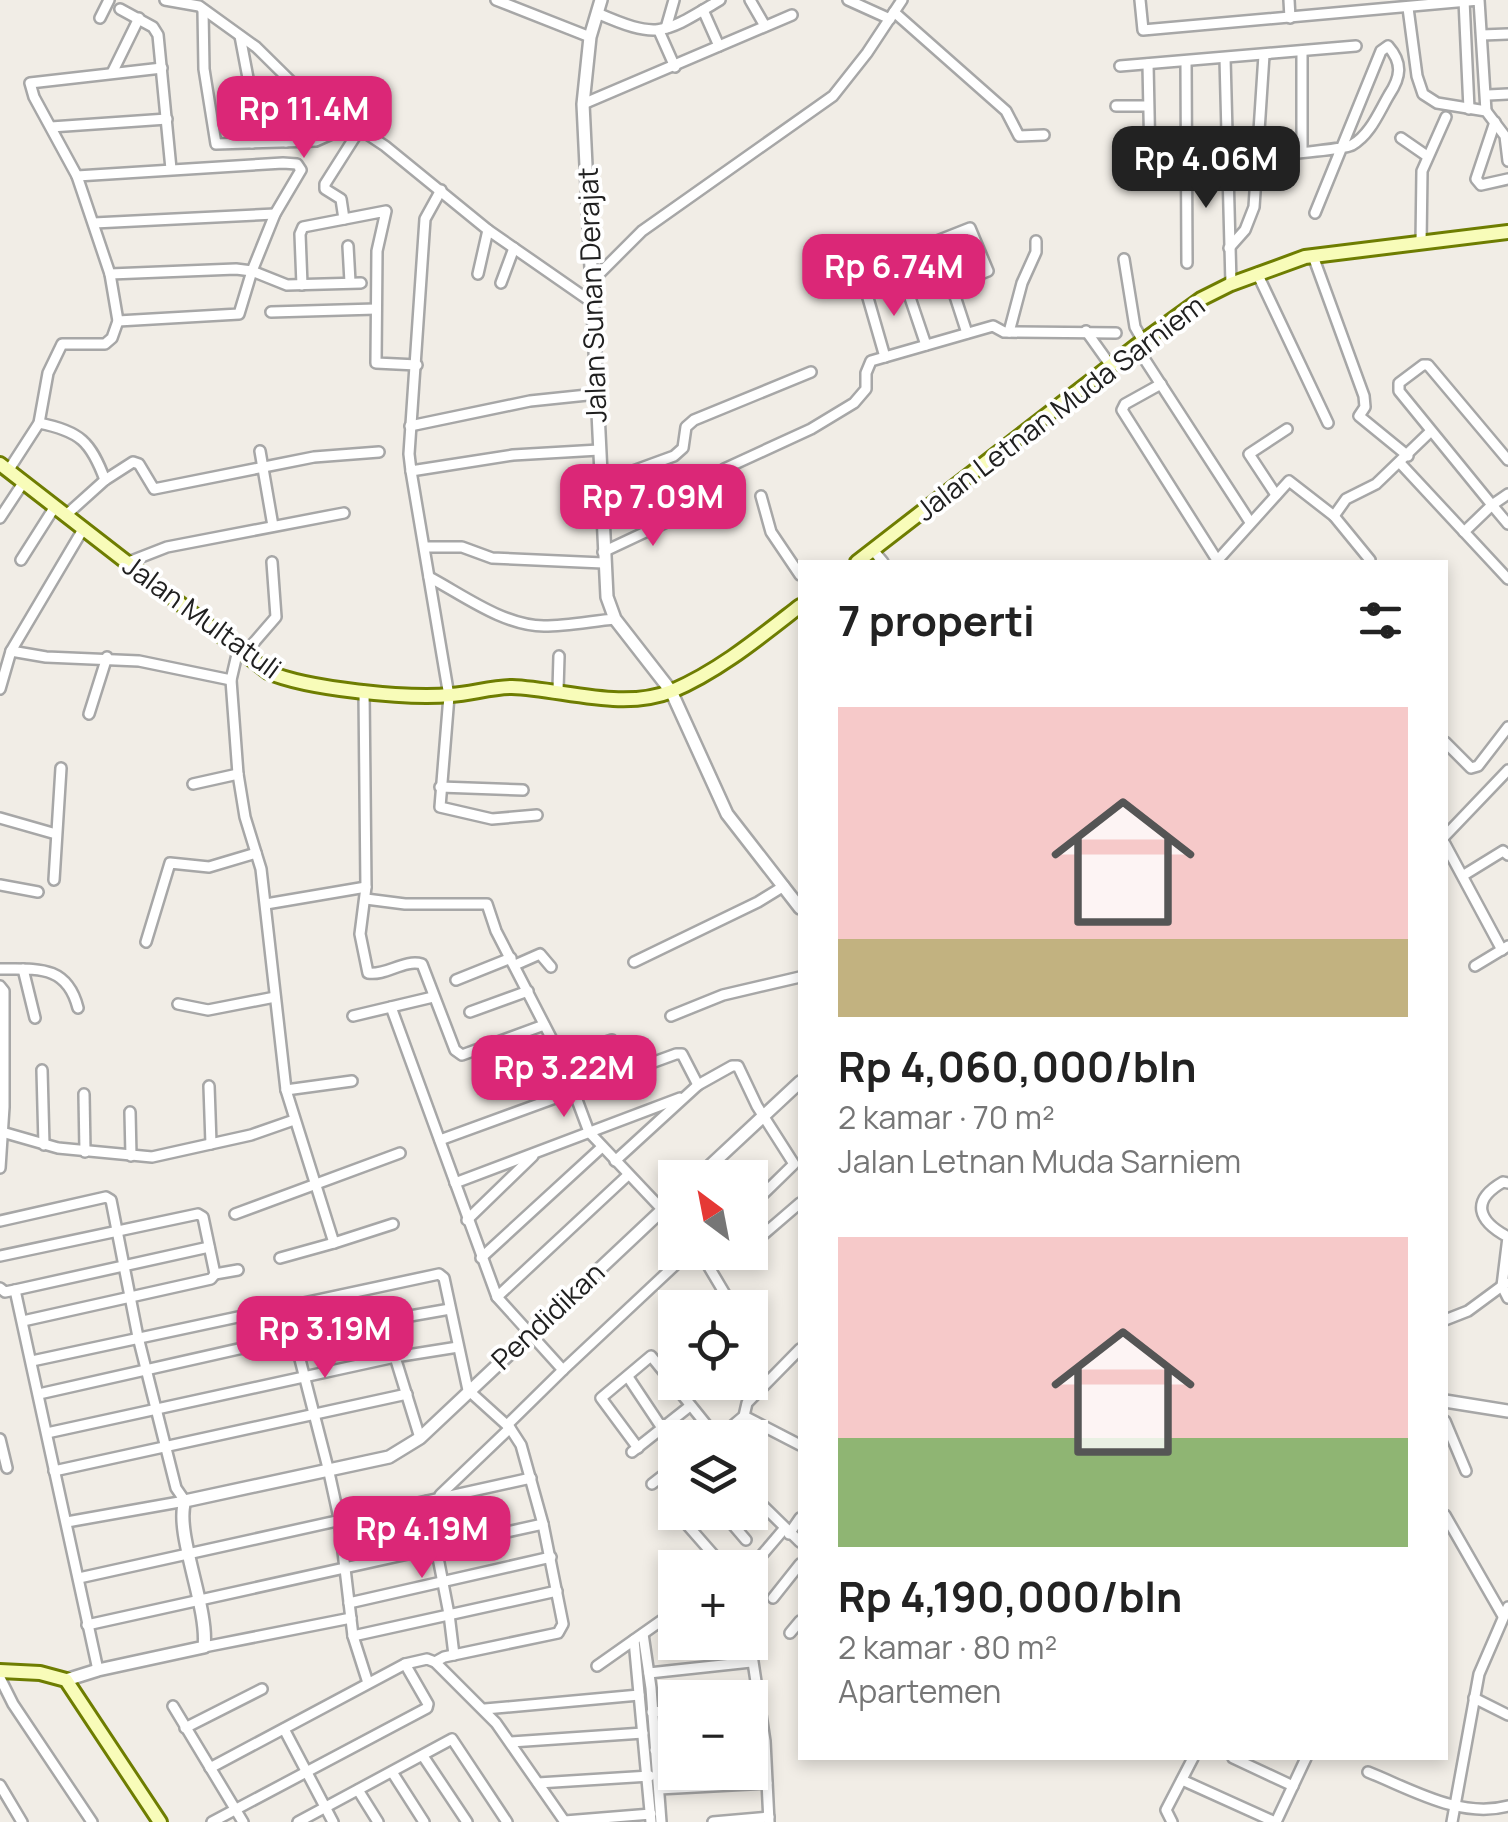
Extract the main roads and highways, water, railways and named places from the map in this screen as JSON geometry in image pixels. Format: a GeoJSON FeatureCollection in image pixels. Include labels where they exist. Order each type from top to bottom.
{"type":"FeatureCollection","features":[{"type":"Feature","properties":{"kind":"main road","name":"Jalan Letnan Muda Sarniem"},"geometry":{"type":"LineString","coordinates":[[859,560],[1110,366],[1202,299],[1231,284],[1313,256],[1508,232]]}},
{"type":"Feature","properties":{"kind":"main road","name":"Jalan Multatuli"},"geometry":{"type":"LineString","coordinates":[[4,467],[241,652],[282,678],[364,691],[449,696],[508,687],[643,698],[671,691],[742,651],[798,611]]}},
{"type":"Feature","properties":{"kind":"main road"},"geometry":{"type":"LineString","coordinates":[[0,1674],[40,1673],[71,1686],[161,1820]]}}]}
